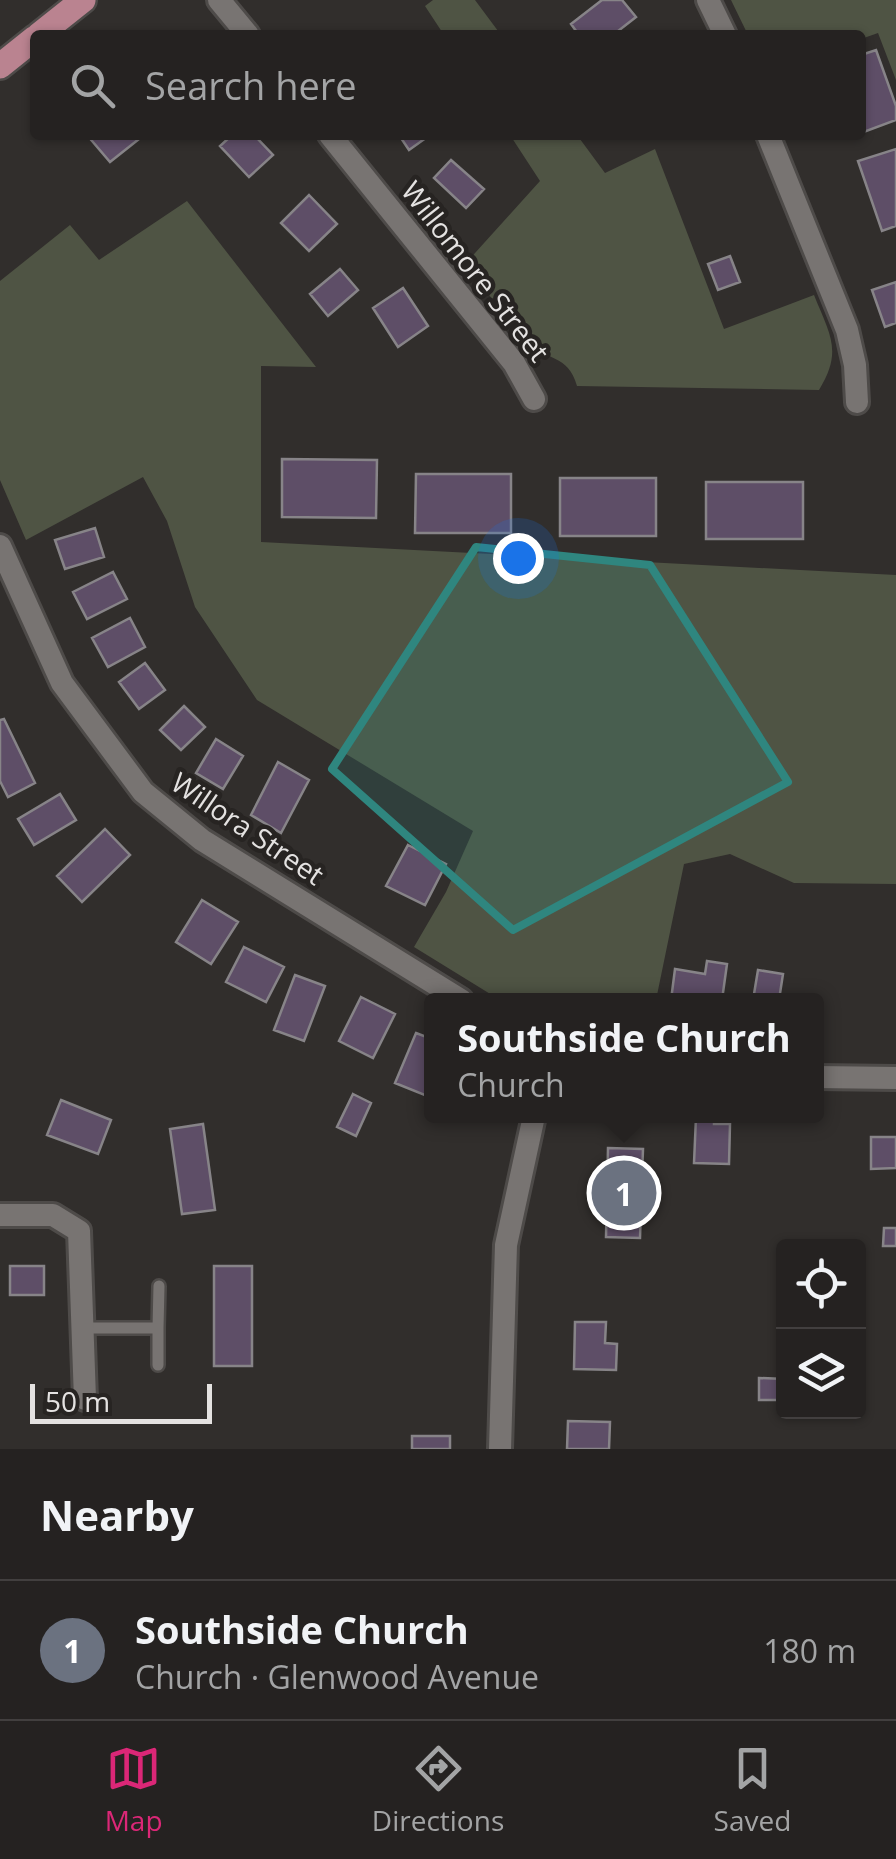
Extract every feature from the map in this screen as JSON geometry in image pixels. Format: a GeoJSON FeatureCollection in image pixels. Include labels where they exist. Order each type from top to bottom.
{"type":"FeatureCollection","features":[{"type":"Feature","properties":{"kind":"main road"},"geometry":{"type":"LineString","coordinates":[[45,30],[83,0]]}},
{"type":"Feature","properties":{"kind":"main road"},"geometry":{"type":"LineString","coordinates":[[0,66],[30,42]]}},
{"type":"Feature","properties":{"kind":"street"},"geometry":{"type":"LineString","coordinates":[[219,0],[244,30]]}},
{"type":"Feature","properties":{"kind":"street"},"geometry":{"type":"LineString","coordinates":[[708,0],[723,30]]}},
{"type":"Feature","properties":{"kind":"street","name":"Willomore Street"},"geometry":{"type":"LineString","coordinates":[[334,140],[514,362],[534,399]]}},
{"type":"Feature","properties":{"kind":"street"},"geometry":{"type":"LineString","coordinates":[[770,140],[846,330],[856,365],[857,402]]}},
{"type":"Feature","properties":{"kind":"street","name":"Willora Street"},"geometry":{"type":"LineString","coordinates":[[0,546],[62,684],[143,792],[202,840],[450,993]]}},
{"type":"Feature","properties":{"kind":"street"},"geometry":{"type":"LineString","coordinates":[[824,1077],[896,1078]]}},
{"type":"Feature","properties":{"kind":"street"},"geometry":{"type":"LineString","coordinates":[[500,1449],[506,1244],[532,1123]]}},
{"type":"Feature","properties":{"kind":"street"},"geometry":{"type":"LineString","coordinates":[[0,1214],[53,1215],[78,1231],[86,1399]]}},
{"type":"Feature","properties":{"kind":"lane"},"geometry":{"type":"LineString","coordinates":[[158,1365],[159,1286]]}},
{"type":"Feature","properties":{"kind":"lane"},"geometry":{"type":"LineString","coordinates":[[82,1328],[158,1328]]}},
{"type":"Feature","properties":{"kind":"highlighted area"},"geometry":{"type":"Polygon","coordinates":[[[476,547],[650,565],[788,782],[513,930],[332,769],[476,547]]]}},
{"type":"Feature","properties":{"kind":"green space"},"geometry":{"type":"Polygon","coordinates":[[[433,0],[475,0],[497,30],[441,30],[425,6],[433,0]]]}},
{"type":"Feature","properties":{"kind":"green space"},"geometry":{"type":"Polygon","coordinates":[[[731,0],[896,0],[896,80],[878,33],[866,37],[866,30],[746,30],[731,0]]]}},
{"type":"Feature","properties":{"kind":"green space"},"geometry":{"type":"Polygon","coordinates":[[[513,140],[581,140],[605,173],[655,149],[724,329],[814,295],[829,332],[832,353],[819,390],[577,386],[568,368],[533,347],[517,331],[466,263],[540,181],[513,140]]]}},
{"type":"Feature","properties":{"kind":"green space"},"geometry":{"type":"Polygon","coordinates":[[[187,201],[316,367],[261,366],[261,542],[896,575],[896,884],[794,883],[730,854],[684,864],[657,993],[489,993],[414,947],[446,892],[473,831],[257,700],[195,607],[167,521],[143,477],[26,540],[0,480],[0,281],[70,225],[99,260],[187,201]]]}},
{"type":"Feature","properties":{"kind":"building"},"geometry":{"type":"Polygon","coordinates":[[[602,0],[622,0],[636,17],[619,30],[575,30],[571,24],[602,0]]]}},
{"type":"Feature","properties":{"kind":"building"},"geometry":{"type":"Polygon","coordinates":[[[876,50],[896,106],[896,120],[866,131],[866,53],[876,50]]]}},
{"type":"Feature","properties":{"kind":"building"},"geometry":{"type":"Polygon","coordinates":[[[91,140],[138,140],[110,162],[91,140]]]}},
{"type":"Feature","properties":{"kind":"building"},"geometry":{"type":"Polygon","coordinates":[[[227,140],[259,140],[273,155],[249,177],[220,146],[227,140]]]}},
{"type":"Feature","properties":{"kind":"building"},"geometry":{"type":"Polygon","coordinates":[[[402,140],[423,140],[409,150],[402,140]]]}},
{"type":"Feature","properties":{"kind":"building"},"geometry":{"type":"Polygon","coordinates":[[[896,149],[896,226],[882,231],[858,161],[896,149]]]}},
{"type":"Feature","properties":{"kind":"building"},"geometry":{"type":"Polygon","coordinates":[[[451,160],[484,189],[466,208],[434,178],[451,160]]]}},
{"type":"Feature","properties":{"kind":"building"},"geometry":{"type":"Polygon","coordinates":[[[309,195],[337,224],[309,251],[281,223],[309,195]]]}},
{"type":"Feature","properties":{"kind":"building"},"geometry":{"type":"Polygon","coordinates":[[[730,256],[740,282],[718,290],[708,264],[730,256]]]}},
{"type":"Feature","properties":{"kind":"building"},"geometry":{"type":"Polygon","coordinates":[[[340,269],[358,290],[328,316],[310,294],[340,269]]]}},
{"type":"Feature","properties":{"kind":"building"},"geometry":{"type":"Polygon","coordinates":[[[896,282],[896,323],[885,327],[872,290],[896,282]]]}},
{"type":"Feature","properties":{"kind":"building"},"geometry":{"type":"Polygon","coordinates":[[[403,288],[428,326],[398,347],[373,308],[403,288]]]}},
{"type":"Feature","properties":{"kind":"building"},"geometry":{"type":"Polygon","coordinates":[[[282,459],[377,460],[376,518],[282,517],[282,459]]]}},
{"type":"Feature","properties":{"kind":"building"},"geometry":{"type":"Polygon","coordinates":[[[416,474],[511,474],[511,533],[415,533],[416,474]]]}},
{"type":"Feature","properties":{"kind":"building"},"geometry":{"type":"Polygon","coordinates":[[[560,478],[656,478],[656,536],[560,536],[560,478]]]}},
{"type":"Feature","properties":{"kind":"building"},"geometry":{"type":"Polygon","coordinates":[[[706,482],[803,482],[803,539],[706,539],[706,482]]]}},
{"type":"Feature","properties":{"kind":"building"},"geometry":{"type":"Polygon","coordinates":[[[95,528],[104,557],[65,569],[55,540],[95,528]]]}},
{"type":"Feature","properties":{"kind":"building"},"geometry":{"type":"Polygon","coordinates":[[[113,572],[127,599],[87,619],[73,592],[113,572]]]}},
{"type":"Feature","properties":{"kind":"building"},"geometry":{"type":"Polygon","coordinates":[[[130,618],[145,647],[108,667],[92,638],[130,618]]]}},
{"type":"Feature","properties":{"kind":"building"},"geometry":{"type":"Polygon","coordinates":[[[145,663],[165,690],[139,709],[119,682],[145,663]]]}},
{"type":"Feature","properties":{"kind":"building"},"geometry":{"type":"Polygon","coordinates":[[[184,706],[205,727],[181,750],[160,730],[184,706]]]}},
{"type":"Feature","properties":{"kind":"building"},"geometry":{"type":"Polygon","coordinates":[[[4,719],[35,783],[8,797],[0,781],[0,720],[4,719]]]}},
{"type":"Feature","properties":{"kind":"building"},"geometry":{"type":"Polygon","coordinates":[[[216,739],[243,756],[223,789],[196,773],[216,739]]]}},
{"type":"Feature","properties":{"kind":"building"},"geometry":{"type":"Polygon","coordinates":[[[278,762],[309,780],[281,833],[251,815],[278,762]]]}},
{"type":"Feature","properties":{"kind":"building"},"geometry":{"type":"Polygon","coordinates":[[[60,794],[76,820],[34,845],[18,819],[60,794]]]}},
{"type":"Feature","properties":{"kind":"building"},"geometry":{"type":"Polygon","coordinates":[[[105,829],[130,855],[82,902],[57,876],[105,829]]]}},
{"type":"Feature","properties":{"kind":"building"},"geometry":{"type":"Polygon","coordinates":[[[408,845],[446,864],[425,905],[386,886],[408,845]]]}},
{"type":"Feature","properties":{"kind":"building"},"geometry":{"type":"Polygon","coordinates":[[[202,900],[238,922],[211,964],[176,942],[202,900]]]}},
{"type":"Feature","properties":{"kind":"building"},"geometry":{"type":"Polygon","coordinates":[[[244,947],[284,967],[266,1002],[226,982],[244,947]]]}},
{"type":"Feature","properties":{"kind":"building"},"geometry":{"type":"Polygon","coordinates":[[[707,961],[727,964],[723,993],[672,993],[675,969],[705,974],[707,961]]]}},
{"type":"Feature","properties":{"kind":"building"},"geometry":{"type":"Polygon","coordinates":[[[758,970],[783,974],[780,993],[754,993],[758,970]]]}},
{"type":"Feature","properties":{"kind":"building"},"geometry":{"type":"Polygon","coordinates":[[[295,975],[325,986],[304,1041],[274,1030],[295,975]]]}},
{"type":"Feature","properties":{"kind":"building"},"geometry":{"type":"Polygon","coordinates":[[[361,997],[395,1014],[373,1058],[339,1041],[361,997]]]}},
{"type":"Feature","properties":{"kind":"building"},"geometry":{"type":"Polygon","coordinates":[[[416,1033],[424,1036],[424,1095],[395,1083],[416,1033]]]}},
{"type":"Feature","properties":{"kind":"building"},"geometry":{"type":"Polygon","coordinates":[[[353,1094],[371,1103],[356,1136],[337,1127],[353,1094]]]}},
{"type":"Feature","properties":{"kind":"building"},"geometry":{"type":"Polygon","coordinates":[[[61,1100],[111,1120],[98,1154],[47,1135],[61,1100]]]}},
{"type":"Feature","properties":{"kind":"building"},"geometry":{"type":"Polygon","coordinates":[[[696,1123],[730,1124],[729,1164],[694,1163],[696,1123]]]}},
{"type":"Feature","properties":{"kind":"building"},"geometry":{"type":"Polygon","coordinates":[[[203,1124],[215,1210],[182,1214],[170,1129],[203,1124]]]}},
{"type":"Feature","properties":{"kind":"building"},"geometry":{"type":"Polygon","coordinates":[[[871,1137],[896,1137],[896,1168],[871,1169],[871,1137]]]}},
{"type":"Feature","properties":{"kind":"building"},"geometry":{"type":"Polygon","coordinates":[[[608,1148],[643,1149],[640,1238],[606,1237],[608,1148]]]}},
{"type":"Feature","properties":{"kind":"building"},"geometry":{"type":"Polygon","coordinates":[[[884,1228],[896,1228],[896,1246],[883,1246],[884,1228]]]}},
{"type":"Feature","properties":{"kind":"building"},"geometry":{"type":"Polygon","coordinates":[[[10,1266],[44,1266],[44,1295],[10,1295],[10,1266]]]}},
{"type":"Feature","properties":{"kind":"building"},"geometry":{"type":"Polygon","coordinates":[[[214,1266],[252,1266],[252,1366],[214,1366],[214,1266]]]}},
{"type":"Feature","properties":{"kind":"building"},"geometry":{"type":"Polygon","coordinates":[[[575,1322],[606,1322],[605,1343],[617,1344],[616,1370],[574,1369],[575,1322]]]}},
{"type":"Feature","properties":{"kind":"building"},"geometry":{"type":"Polygon","coordinates":[[[759,1378],[776,1379],[776,1400],[759,1400],[759,1378]]]}},
{"type":"Feature","properties":{"kind":"building"},"geometry":{"type":"Polygon","coordinates":[[[568,1421],[610,1422],[609,1449],[567,1449],[568,1421]]]}},
{"type":"Feature","properties":{"kind":"building"},"geometry":{"type":"Polygon","coordinates":[[[412,1436],[450,1436],[450,1449],[412,1449],[412,1436]]]}},
{"type":"Feature","properties":{"kind":"place","name":"Southside Church"},"geometry":{"type":"Point","coordinates":[624,1193]}}]}
